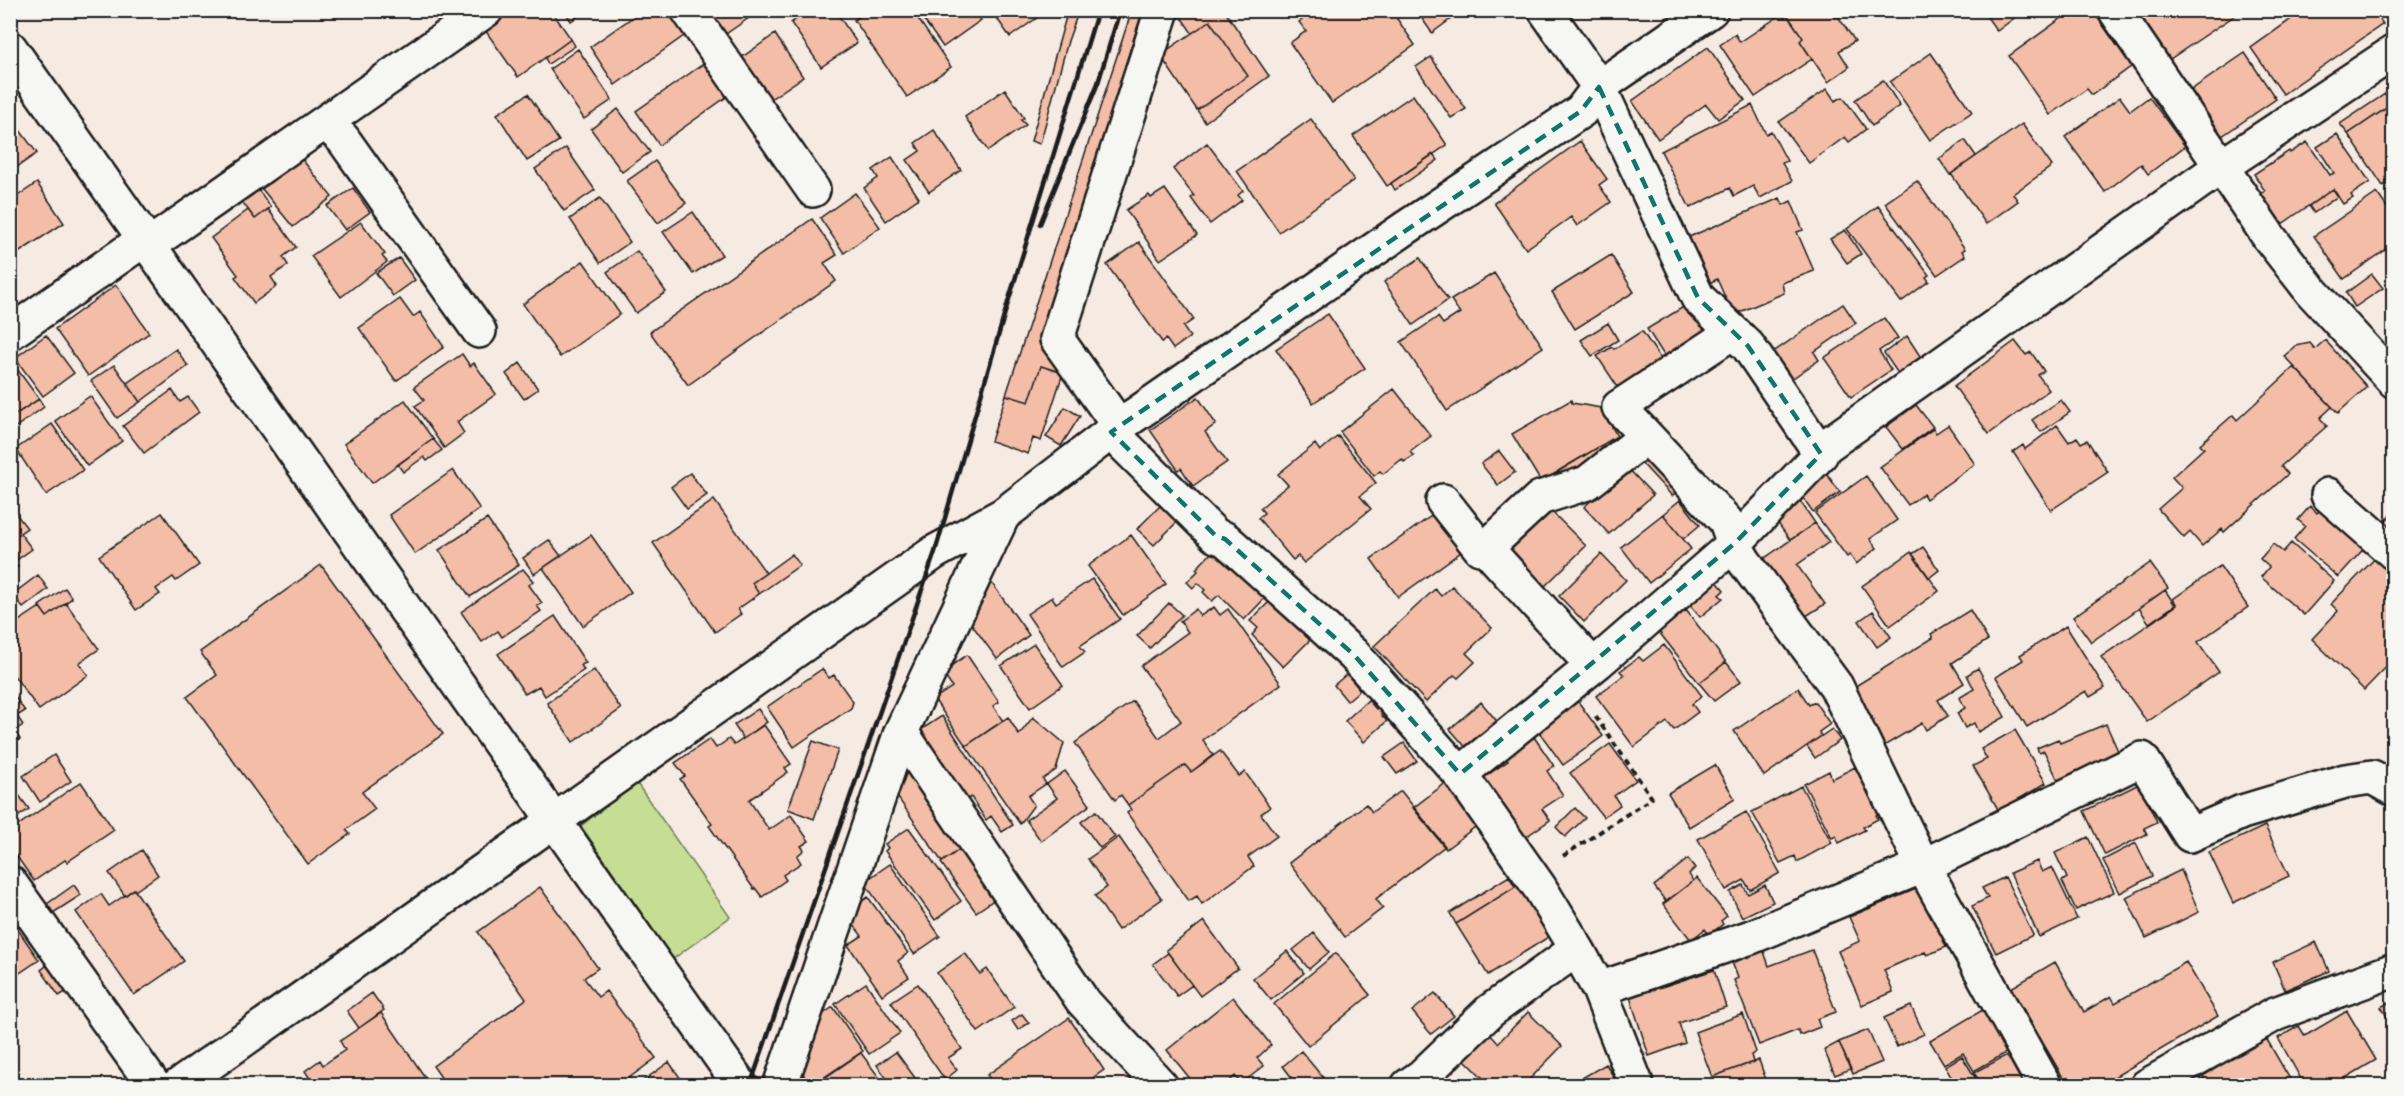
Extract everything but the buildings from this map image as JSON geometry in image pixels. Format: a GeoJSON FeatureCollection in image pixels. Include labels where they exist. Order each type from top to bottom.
{"type":"FeatureCollection","features":[{"type":"Feature","properties":{"kind":"street"},"geometry":{"type":"LineString","coordinates":[[10,333],[326,123],[486,10]]}},
{"type":"Feature","properties":{"kind":"street"},"geometry":{"type":"LineString","coordinates":[[688,10],[813,190]]}},
{"type":"Feature","properties":{"kind":"street"},"geometry":{"type":"LineString","coordinates":[[1162,10],[1057,339],[1115,429],[1216,537],[1225,539],[1354,655],[1460,774],[1532,877],[1577,949],[1599,989],[1637,1086]]}},
{"type":"Feature","properties":{"kind":"street"},"geometry":{"type":"LineString","coordinates":[[1545,10],[1599,87],[1698,298],[1748,346],[1821,454]]}},
{"type":"Feature","properties":{"kind":"street"},"geometry":{"type":"LineString","coordinates":[[178,1086],[935,552],[1003,515],[1115,429],[1404,229],[1581,111],[1599,87],[1711,10]]}},
{"type":"Feature","properties":{"kind":"street"},"geometry":{"type":"LineString","coordinates":[[2115,10],[2269,237],[2312,292],[2394,381]]}},
{"type":"Feature","properties":{"kind":"street"},"geometry":{"type":"LineString","coordinates":[[10,48],[552,820],[715,1071],[741,1086]]}},
{"type":"Feature","properties":{"kind":"street"},"geometry":{"type":"LineString","coordinates":[[1460,774],[1583,674],[1734,544],[1821,454],[1823,448],[2222,166],[2394,52]]}},
{"type":"Feature","properties":{"kind":"street"},"geometry":{"type":"LineString","coordinates":[[326,123],[344,139],[479,331]]}},
{"type":"Feature","properties":{"kind":"street"},"geometry":{"type":"LineString","coordinates":[[1733,332],[1619,407],[1726,521],[1734,544],[1744,561],[1836,686],[1923,866],[2045,1086]]}},
{"type":"Feature","properties":{"kind":"street"},"geometry":{"type":"LineString","coordinates":[[1443,501],[1480,548],[1486,548],[1540,498],[1587,483],[1646,437]]}},
{"type":"Feature","properties":{"kind":"street"},"geometry":{"type":"LineString","coordinates":[[2328,495],[2394,552]]}},
{"type":"Feature","properties":{"kind":"street"},"geometry":{"type":"LineString","coordinates":[[780,1086],[901,732],[1003,515]]}},
{"type":"Feature","properties":{"kind":"street"},"geometry":{"type":"LineString","coordinates":[[1486,548],[1583,674]]}},
{"type":"Feature","properties":{"kind":"street"},"geometry":{"type":"LineString","coordinates":[[901,732],[1082,1000],[1161,1086]]}},
{"type":"Feature","properties":{"kind":"street"},"geometry":{"type":"LineString","coordinates":[[1599,989],[1751,938],[1923,866],[2142,759],[2190,835],[2242,812],[2345,781],[2372,777],[2394,789]]}},
{"type":"Feature","properties":{"kind":"street"},"geometry":{"type":"LineString","coordinates":[[10,883],[154,1086]]}},
{"type":"Feature","properties":{"kind":"street"},"geometry":{"type":"LineString","coordinates":[[1408,1086],[1422,1076],[1490,1011],[1577,949]]}},
{"type":"Feature","properties":{"kind":"street"},"geometry":{"type":"LineString","coordinates":[[2147,1086],[2275,1014],[2394,970]]}},
{"type":"Feature","properties":{"kind":"path"},"geometry":{"type":"LineString","coordinates":[[1532,877],[1652,798],[1583,674]]}},
{"type":"Feature","properties":{"kind":"highlighted area"},"geometry":{"type":"Polygon","coordinates":[[[1599,87],[1698,298],[1748,346],[1821,454],[1734,544],[1460,774],[1354,655],[1225,539],[1216,536],[1111,432],[1581,111],[1599,87]]]}},
{"type":"Feature","properties":{"kind":"green space"},"geometry":{"type":"Polygon","coordinates":[[[636,782],[730,917],[673,959],[581,826],[636,782]]]}},
{"type":"Feature","properties":{"kind":"railway"},"geometry":{"type":"LineString","coordinates":[[750,1086],[935,552],[1009,299],[1098,10]]}},
{"type":"Feature","properties":{"kind":"railway"},"geometry":{"type":"LineString","coordinates":[[1040,224],[1098,83],[1120,10]]}}]}
